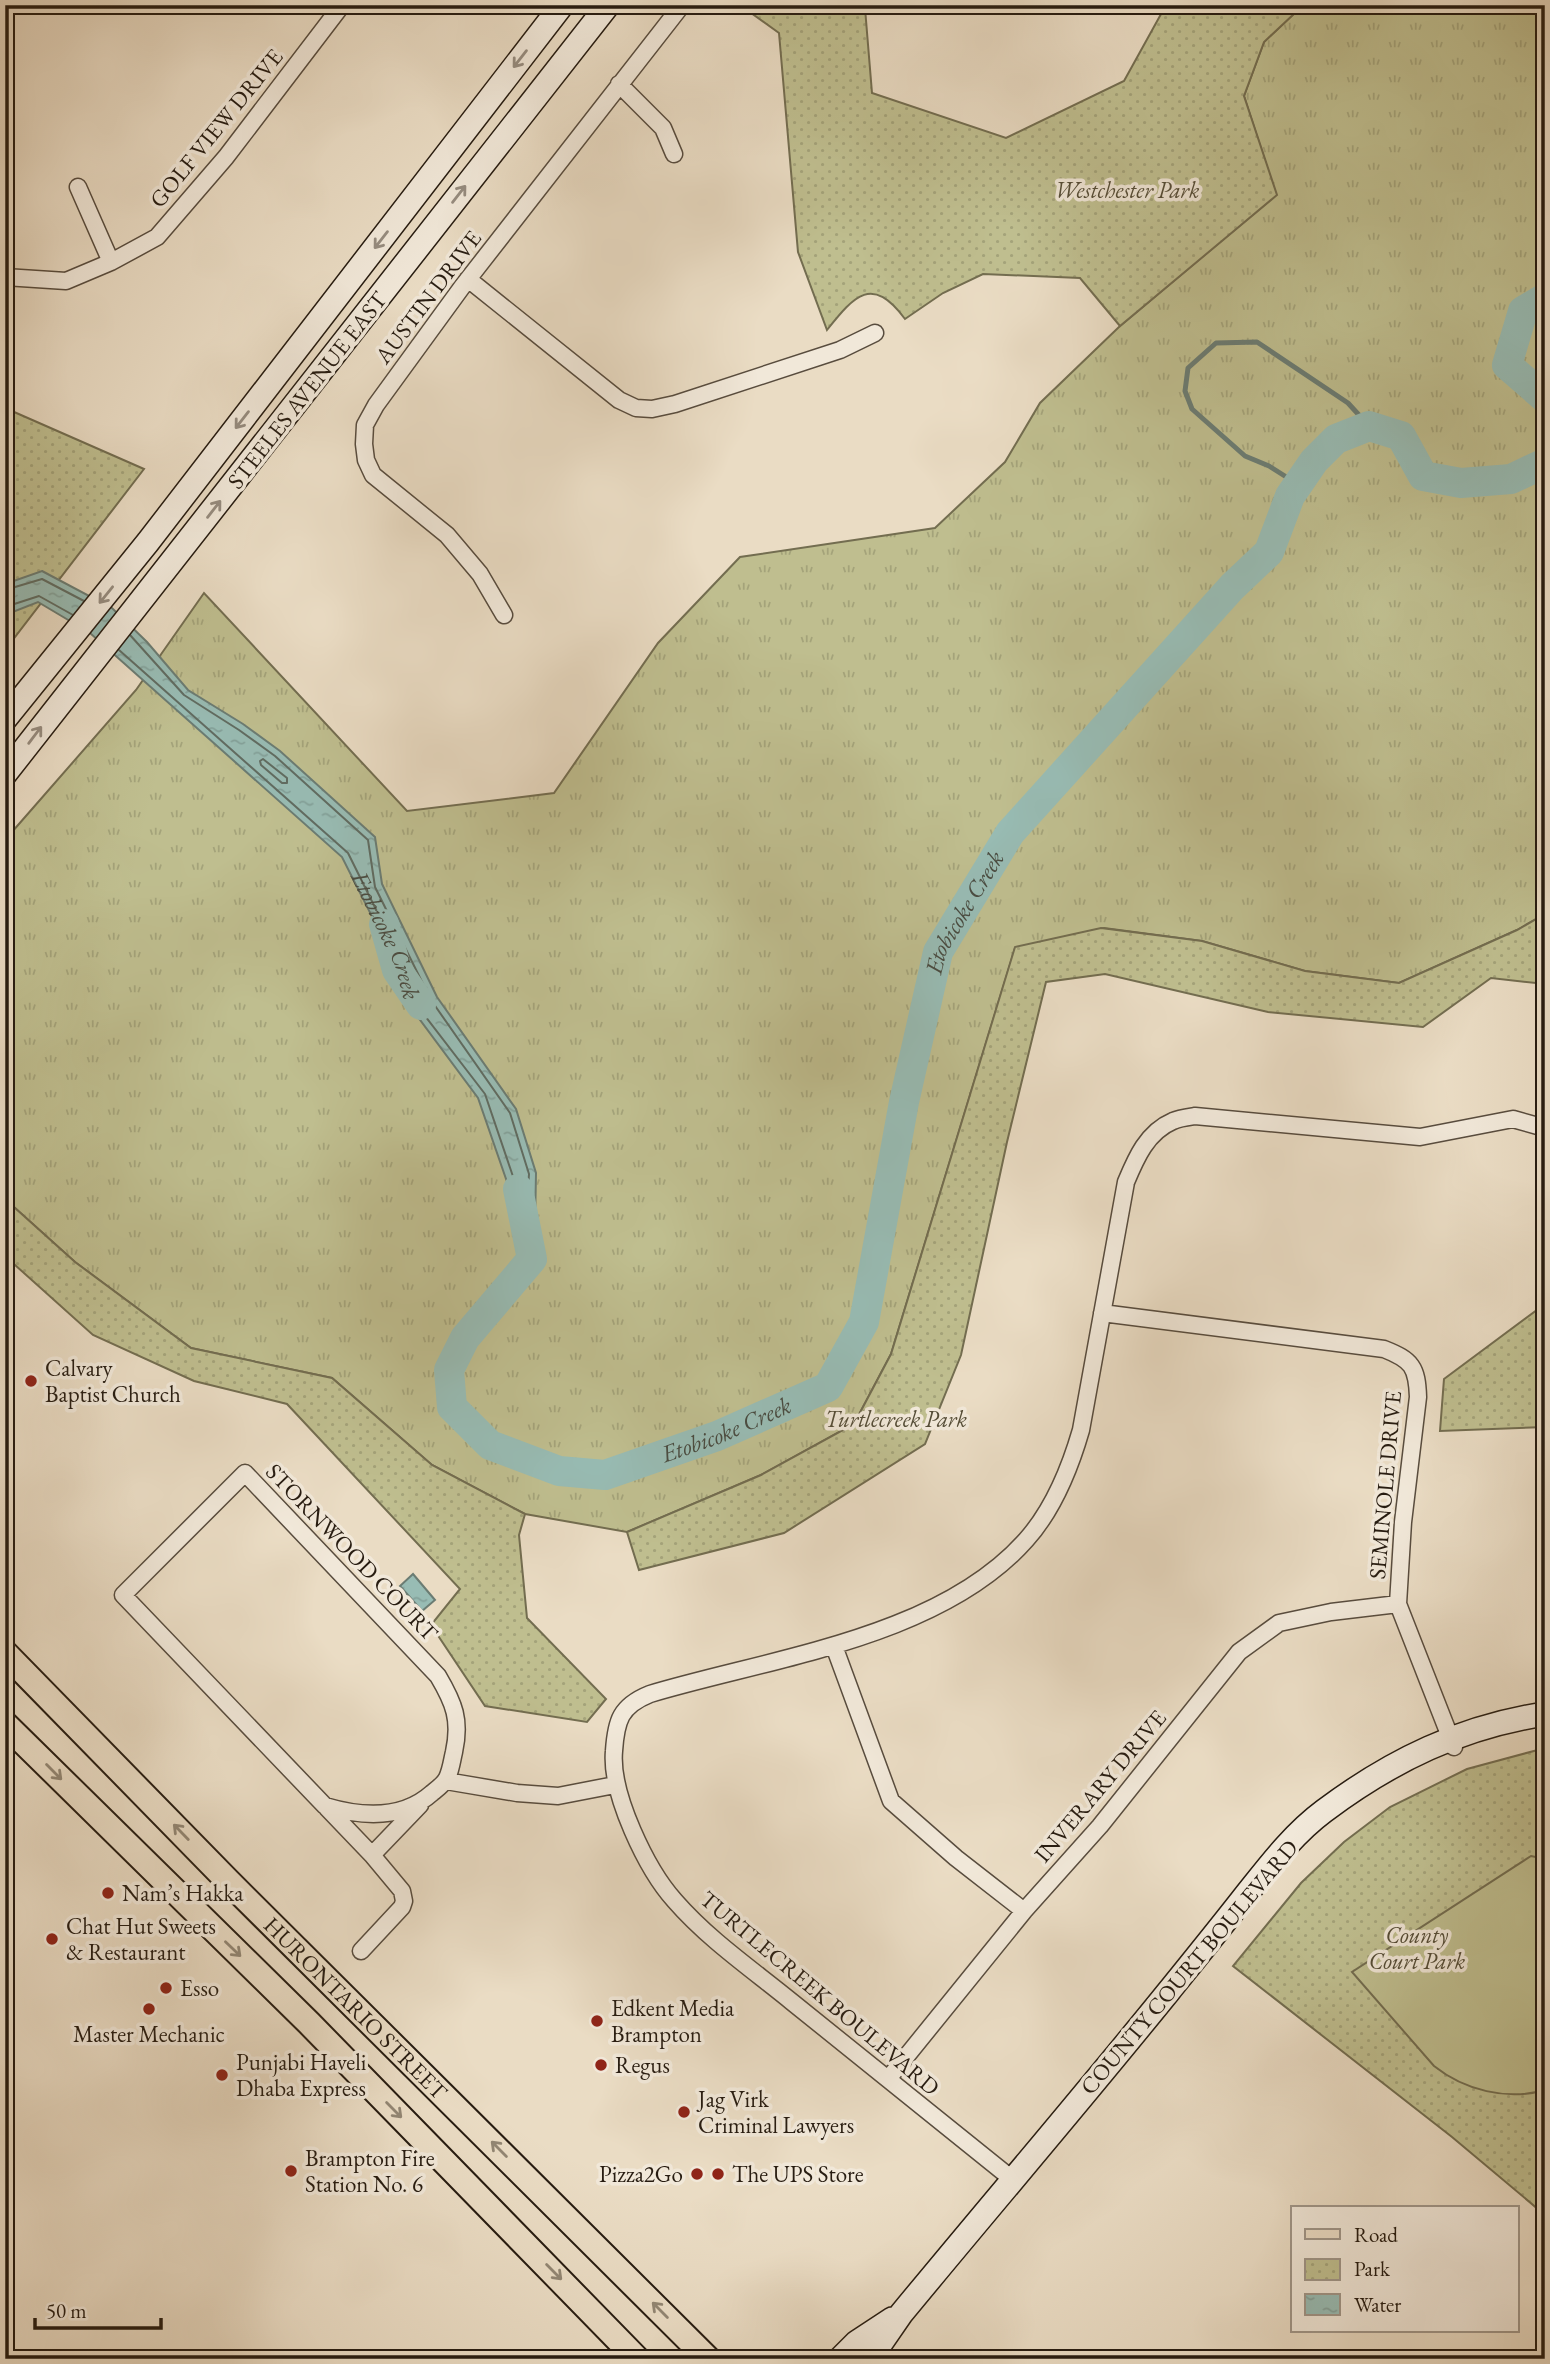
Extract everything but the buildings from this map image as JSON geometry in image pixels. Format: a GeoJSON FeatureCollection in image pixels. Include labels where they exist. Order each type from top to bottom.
{"type":"FeatureCollection","features":[{"type":"Feature","properties":{"kind":"main road","name":"STEELES AVENUE EAST"},"geometry":{"type":"LineString","coordinates":[[5,719],[148,542],[562,5]]}},
{"type":"Feature","properties":{"kind":"main road","name":"STEELES AVENUE EAST"},"geometry":{"type":"LineString","coordinates":[[5,774],[608,5]]}},
{"type":"Feature","properties":{"kind":"main road","name":"HURONTARIO STREET"},"geometry":{"type":"LineString","coordinates":[[5,1653],[228,1881],[708,2359]]}},
{"type":"Feature","properties":{"kind":"main road","name":"COUNTY COURT BOULEVARD"},"geometry":{"type":"LineString","coordinates":[[870,2359],[901,2314],[1278,1856],[1322,1812],[1369,1779],[1412,1754],[1452,1743],[1519,1718],[1545,1714]]}},
{"type":"Feature","properties":{"kind":"main road","name":"HURONTARIO STREET"},"geometry":{"type":"LineString","coordinates":[[5,1724],[309,2023],[637,2359]]}},
{"type":"Feature","properties":{"kind":"main road","name":"COUNTY COURT BOULEVARD"},"geometry":{"type":"LineString","coordinates":[[840,2359],[857,2342],[901,2314]]}},
{"type":"Feature","properties":{"kind":"street","name":"GOLF VIEW DRIVE"},"geometry":{"type":"LineString","coordinates":[[5,277],[65,281],[111,262],[157,237],[226,157],[342,5]]}},
{"type":"Feature","properties":{"kind":"street","name":"AUSTIN DRIVE"},"geometry":{"type":"LineString","coordinates":[[504,615],[480,574],[447,536],[373,475],[366,460],[365,425],[376,405],[468,279],[682,5]]}},
{"type":"Feature","properties":{"kind":"street"},"geometry":{"type":"LineString","coordinates":[[620,84],[663,128],[674,154]]}},
{"type":"Feature","properties":{"kind":"street"},"geometry":{"type":"LineString","coordinates":[[78,187],[111,262]]}},
{"type":"Feature","properties":{"kind":"street"},"geometry":{"type":"LineString","coordinates":[[468,279],[604,390],[636,408],[652,409],[674,404],[840,350],[875,333]]}},
{"type":"Feature","properties":{"kind":"street","name":"TURTLECREEK BOULEVARD"},"geometry":{"type":"LineString","coordinates":[[1012,2179],[723,1946],[691,1919],[674,1900],[641,1848],[615,1785],[615,1731],[620,1718],[635,1700],[657,1692],[834,1646],[933,1609],[992,1570],[1027,1539],[1050,1503],[1073,1458],[1081,1430],[1126,1182],[1137,1156],[1150,1137],[1173,1121],[1195,1116],[1420,1137],[1513,1119],[1545,1128]]}},
{"type":"Feature","properties":{"kind":"street","name":"SEMINOLE DRIVE"},"geometry":{"type":"LineString","coordinates":[[1102,1313],[1384,1349],[1402,1356],[1413,1366],[1418,1397],[1403,1522],[1398,1604],[1452,1743]]}},
{"type":"Feature","properties":{"kind":"street","name":"STORNWOOD COURT"},"geometry":{"type":"LineString","coordinates":[[361,1951],[402,1907],[402,1891],[326,1806],[122,1595],[245,1473],[438,1676],[453,1701],[457,1722],[457,1740],[446,1781]]}},
{"type":"Feature","properties":{"kind":"street","name":"INVERARY DRIVE"},"geometry":{"type":"LineString","coordinates":[[888,2079],[1024,1911],[1100,1826],[1239,1652],[1279,1623],[1331,1612],[1398,1604]]}},
{"type":"Feature","properties":{"kind":"street"},"geometry":{"type":"LineString","coordinates":[[834,1646],[891,1801],[956,1858],[1024,1911]]}},
{"type":"Feature","properties":{"kind":"street"},"geometry":{"type":"LineString","coordinates":[[372,1855],[446,1781],[517,1793],[558,1796],[615,1785]]}},
{"type":"Feature","properties":{"kind":"street"},"geometry":{"type":"LineString","coordinates":[[326,1806],[366,1815],[389,1814],[412,1808],[429,1796]]}},
{"type":"Feature","properties":{"kind":"green space","name":"Westchester Park"},"geometry":{"type":"Polygon","coordinates":[[[740,5],[863,5],[872,93],[1006,138],[1124,81],[1166,5],[1309,5],[1298,10],[1264,42],[1244,96],[1277,195],[1120,326],[1080,278],[983,274],[943,293],[905,319],[883,297],[864,295],[846,307],[827,330],[798,252],[779,33],[740,5]]]}},
{"type":"Feature","properties":{"kind":"green space"},"geometry":{"type":"Polygon","coordinates":[[[1309,5],[1545,5],[1545,914],[1517,930],[1399,983],[1305,971],[1202,941],[1104,928],[1015,948],[891,1354],[854,1424],[761,1475],[627,1532],[525,1514],[432,1465],[332,1378],[191,1348],[75,1262],[5,1199],[5,840],[136,690],[204,593],[407,811],[554,793],[658,643],[740,557],[935,528],[1005,462],[1040,403],[1120,326],[1276,195],[1244,96],[1264,42],[1298,10],[1309,5]]]}},
{"type":"Feature","properties":{"kind":"green space"},"geometry":{"type":"Polygon","coordinates":[[[5,408],[144,469],[5,650],[5,408]]]}},
{"type":"Feature","properties":{"kind":"green space","name":"Turtlecreek Park"},"geometry":{"type":"Polygon","coordinates":[[[1545,914],[1545,984],[1491,978],[1423,1027],[1268,1012],[1105,974],[1046,982],[1007,1142],[961,1355],[925,1444],[784,1533],[639,1570],[627,1532],[761,1475],[854,1424],[891,1354],[1015,947],[1101,928],[1202,941],[1305,971],[1399,983],[1517,930],[1545,914]]]}},
{"type":"Feature","properties":{"kind":"green space"},"geometry":{"type":"Polygon","coordinates":[[[5,1199],[75,1262],[191,1348],[332,1378],[432,1465],[525,1514],[519,1535],[527,1618],[606,1699],[587,1722],[485,1706],[431,1625],[460,1589],[287,1404],[194,1381],[93,1335],[5,1256],[5,1199]]]}},
{"type":"Feature","properties":{"kind":"green space"},"geometry":{"type":"Polygon","coordinates":[[[1545,1304],[1545,1427],[1440,1431],[1444,1379],[1545,1304]]]}},
{"type":"Feature","properties":{"kind":"green space","name":"County Court Park"},"geometry":{"type":"Polygon","coordinates":[[[1545,1748],[1545,2215],[1452,2137],[1233,1966],[1301,1883],[1344,1842],[1390,1807],[1467,1769],[1545,1748]]]}},
{"type":"Feature","properties":{"kind":"green space"},"geometry":{"type":"Polygon","coordinates":[[[1531,1856],[1545,1859],[1545,2090],[1501,2094],[1472,2087],[1434,2066],[1352,1972],[1531,1856]]]}},
{"type":"Feature","properties":{"kind":"water"},"geometry":{"type":"Polygon","coordinates":[[[42,571],[112,608],[147,642],[188,690],[280,751],[375,837],[382,884],[437,997],[516,1109],[536,1173],[535,1228],[523,1228],[478,1098],[406,1001],[397,966],[342,857],[90,633],[38,602],[5,615],[5,584],[42,571]]]}},
{"type":"Feature","properties":{"kind":"water"},"geometry":{"type":"Polygon","coordinates":[[[413,1574],[435,1600],[422,1611],[400,1586],[413,1574]]]}},
{"type":"Feature","properties":{"kind":"waterway","name":"Etobicoke Creek"},"geometry":{"type":"LineString","coordinates":[[1545,298],[1523,311],[1507,365],[1545,398]]}},
{"type":"Feature","properties":{"kind":"waterway"},"geometry":{"type":"LineString","coordinates":[[1299,485],[1269,466],[1245,456],[1192,409],[1185,391],[1188,368],[1216,343],[1257,342],[1348,403],[1369,426]]}},
{"type":"Feature","properties":{"kind":"waterway","name":"Etobicoke Creek"},"geometry":{"type":"LineString","coordinates":[[518,1189],[532,1259],[465,1338],[449,1370],[452,1407],[490,1445],[559,1471],[605,1475],[717,1436],[828,1387],[864,1322],[904,1102],[938,952],[1010,833],[1232,587],[1269,552],[1290,496],[1314,461],[1336,439],[1369,426],[1401,436],[1423,476],[1461,483],[1511,479],[1545,463]]}},
{"type":"Feature","properties":{"kind":"waterway","name":"Etobicoke Creek"},"geometry":{"type":"LineString","coordinates":[[384,924],[397,970],[421,1005]]}},
{"type":"Feature","properties":{"kind":"place","name":"Calvary Baptist Church"},"geometry":{"type":"Point","coordinates":[31,1381]}},
{"type":"Feature","properties":{"kind":"place","name":"Nam’s Hakka"},"geometry":{"type":"Point","coordinates":[108,1893]}},
{"type":"Feature","properties":{"kind":"place","name":"Chat Hut Sweets & Restaurant"},"geometry":{"type":"Point","coordinates":[52,1939]}},
{"type":"Feature","properties":{"kind":"place","name":"Esso"},"geometry":{"type":"Point","coordinates":[166,1988]}},
{"type":"Feature","properties":{"kind":"place","name":"Master Mechanic"},"geometry":{"type":"Point","coordinates":[149,2009]}},
{"type":"Feature","properties":{"kind":"place","name":"Edkent Media Brampton"},"geometry":{"type":"Point","coordinates":[597,2021]}},
{"type":"Feature","properties":{"kind":"place","name":"Regus"},"geometry":{"type":"Point","coordinates":[601,2065]}},
{"type":"Feature","properties":{"kind":"place","name":"Punjabi Haveli Dhaba Express"},"geometry":{"type":"Point","coordinates":[222,2075]}},
{"type":"Feature","properties":{"kind":"place","name":"Jag Virk Criminal Lawyers"},"geometry":{"type":"Point","coordinates":[684,2112]}},
{"type":"Feature","properties":{"kind":"place","name":"Brampton Fire Station No. 6"},"geometry":{"type":"Point","coordinates":[291,2171]}},
{"type":"Feature","properties":{"kind":"place","name":"Pizza2Go"},"geometry":{"type":"Point","coordinates":[697,2174]}},
{"type":"Feature","properties":{"kind":"place","name":"The UPS Store"},"geometry":{"type":"Point","coordinates":[718,2174]}}]}
